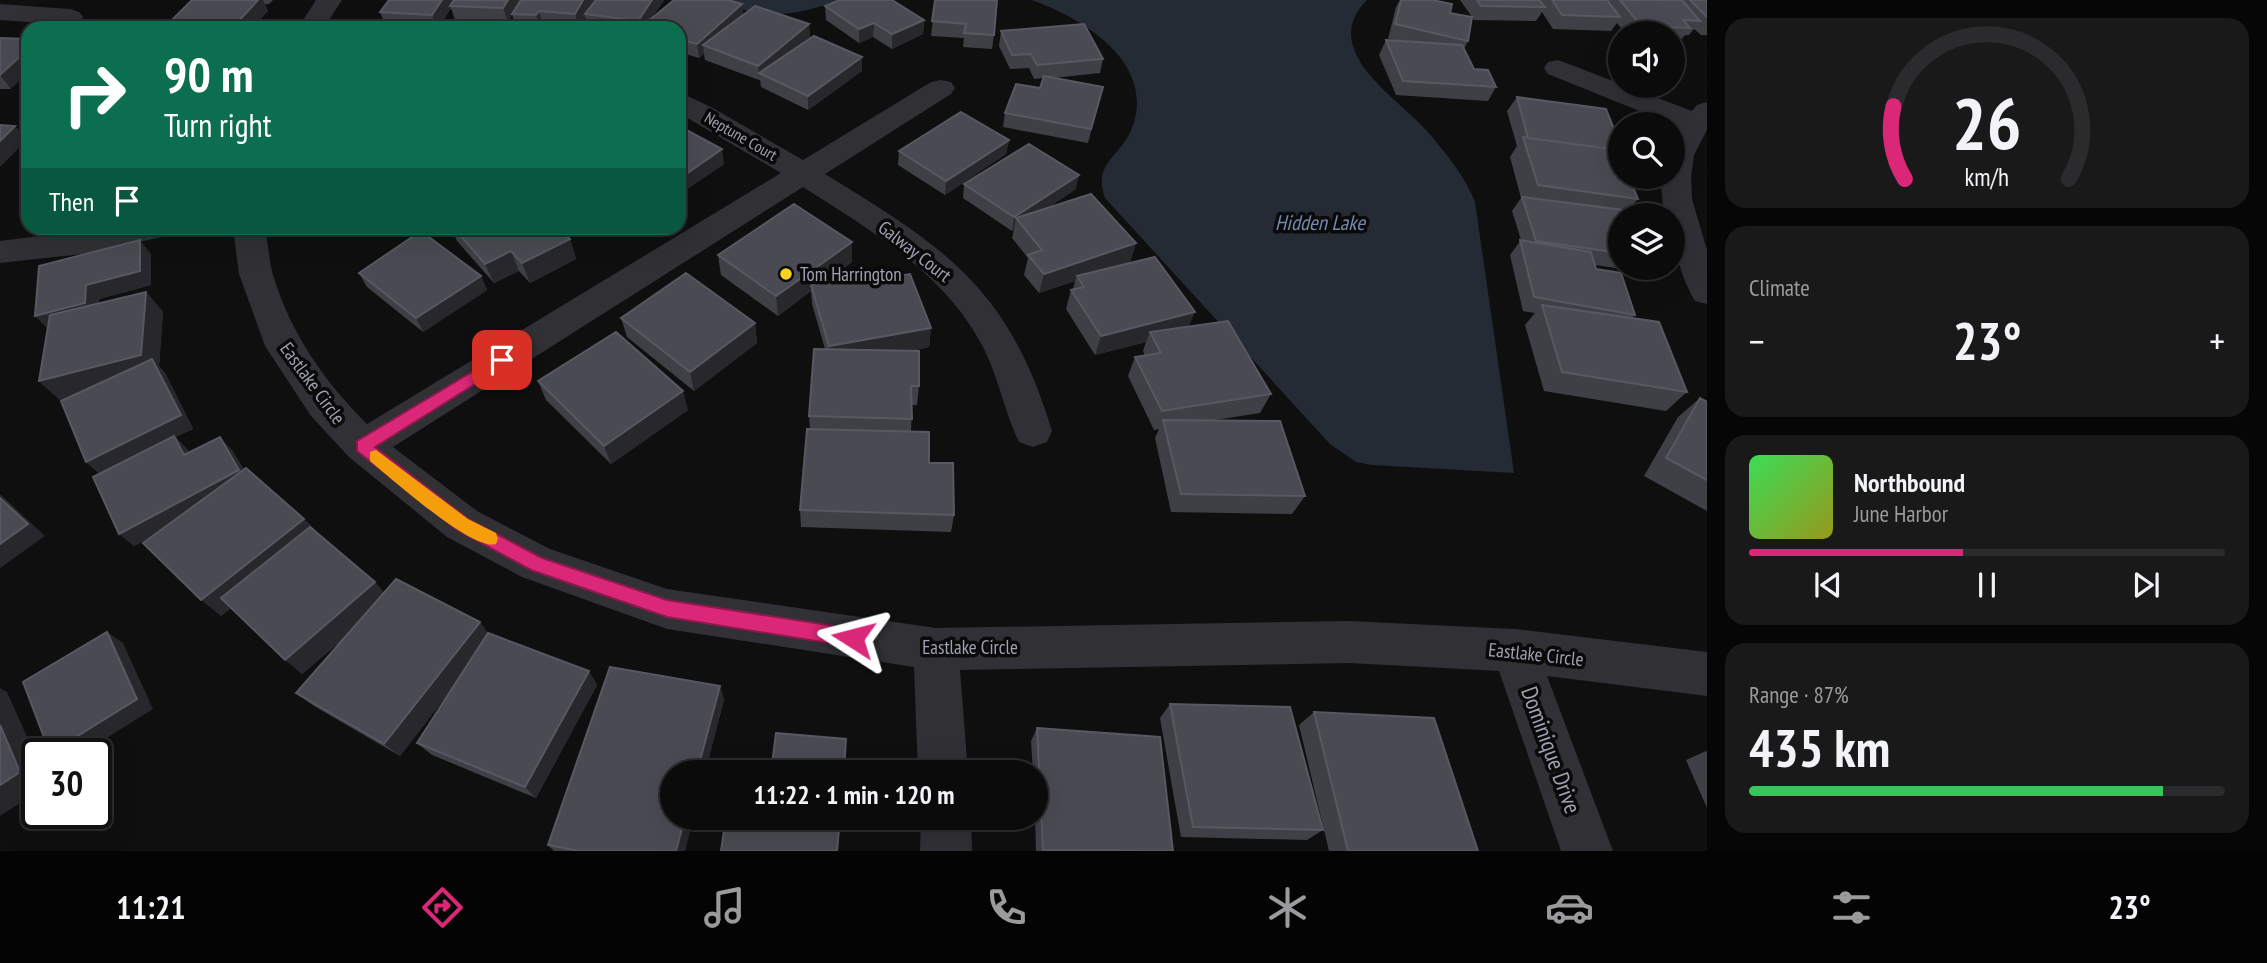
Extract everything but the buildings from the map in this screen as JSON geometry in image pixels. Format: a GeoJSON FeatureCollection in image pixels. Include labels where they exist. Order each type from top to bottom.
{"type":"FeatureCollection","features":[{"type":"Feature","properties":{"kind":"street"},"geometry":{"type":"LineString","coordinates":[[316,21],[330,0]]}},
{"type":"Feature","properties":{"kind":"street"},"geometry":{"type":"LineString","coordinates":[[0,12],[70,17]]}},
{"type":"Feature","properties":{"kind":"street"},"geometry":{"type":"LineString","coordinates":[[1558,68],[1701,117],[1680,149],[1673,190],[1676,214],[1707,292]]}},
{"type":"Feature","properties":{"kind":"street"},"geometry":{"type":"LineString","coordinates":[[363,446],[941,88]]}},
{"type":"Feature","properties":{"kind":"street","name":"Neptune Court"},"geometry":{"type":"LineString","coordinates":[[686,105],[802,173]]}},
{"type":"Feature","properties":{"kind":"street","name":"Galway Court"},"geometry":{"type":"LineString","coordinates":[[802,173],[905,239],[955,282],[997,339],[1024,397],[1033,431]]}},
{"type":"Feature","properties":{"kind":"street"},"geometry":{"type":"LineString","coordinates":[[0,252],[82,243],[121,235]]}},
{"type":"Feature","properties":{"kind":"street","name":"Eastlake Circle"},"geometry":{"type":"LineString","coordinates":[[250,235],[256,274],[283,346],[324,405],[363,446],[462,524],[537,564],[667,609],[936,649],[1349,642],[1515,649],[1707,674]]}},
{"type":"Feature","properties":{"kind":"street"},"geometry":{"type":"LineString","coordinates":[[936,649],[942,760]]}},
{"type":"Feature","properties":{"kind":"street","name":"Dominique Drive"},"geometry":{"type":"LineString","coordinates":[[1515,649],[1587,851]]}},
{"type":"Feature","properties":{"kind":"street"},"geometry":{"type":"LineString","coordinates":[[946,830],[946,851]]}},
{"type":"Feature","properties":{"kind":"water"},"geometry":{"type":"Polygon","coordinates":[[[712,0],[839,0],[805,11],[776,14],[746,10],[712,0]]]}},
{"type":"Feature","properties":{"kind":"water","name":"Hidden Lake"},"geometry":{"type":"Polygon","coordinates":[[[1031,0],[1367,0],[1354,19],[1351,37],[1356,55],[1367,72],[1440,147],[1460,174],[1475,202],[1514,473],[1372,465],[1356,462],[1330,444],[1105,198],[1102,176],[1105,168],[1132,128],[1137,105],[1134,83],[1124,63],[1110,46],[1092,31],[1072,18],[1031,0]]]}},
{"type":"Feature","properties":{"kind":"slow traffic"},"geometry":{"type":"LineString","coordinates":[[376,457],[462,524],[489,539]]}},
{"type":"Feature","properties":{"kind":"place","name":"Tom Harrington"},"geometry":{"type":"Point","coordinates":[786,274]}},
{"type":"Feature","properties":{"kind":"route"},"geometry":{"type":"LineString","coordinates":[[502,360],[363,446],[462,524],[537,564],[667,609],[853,638]]}}]}
